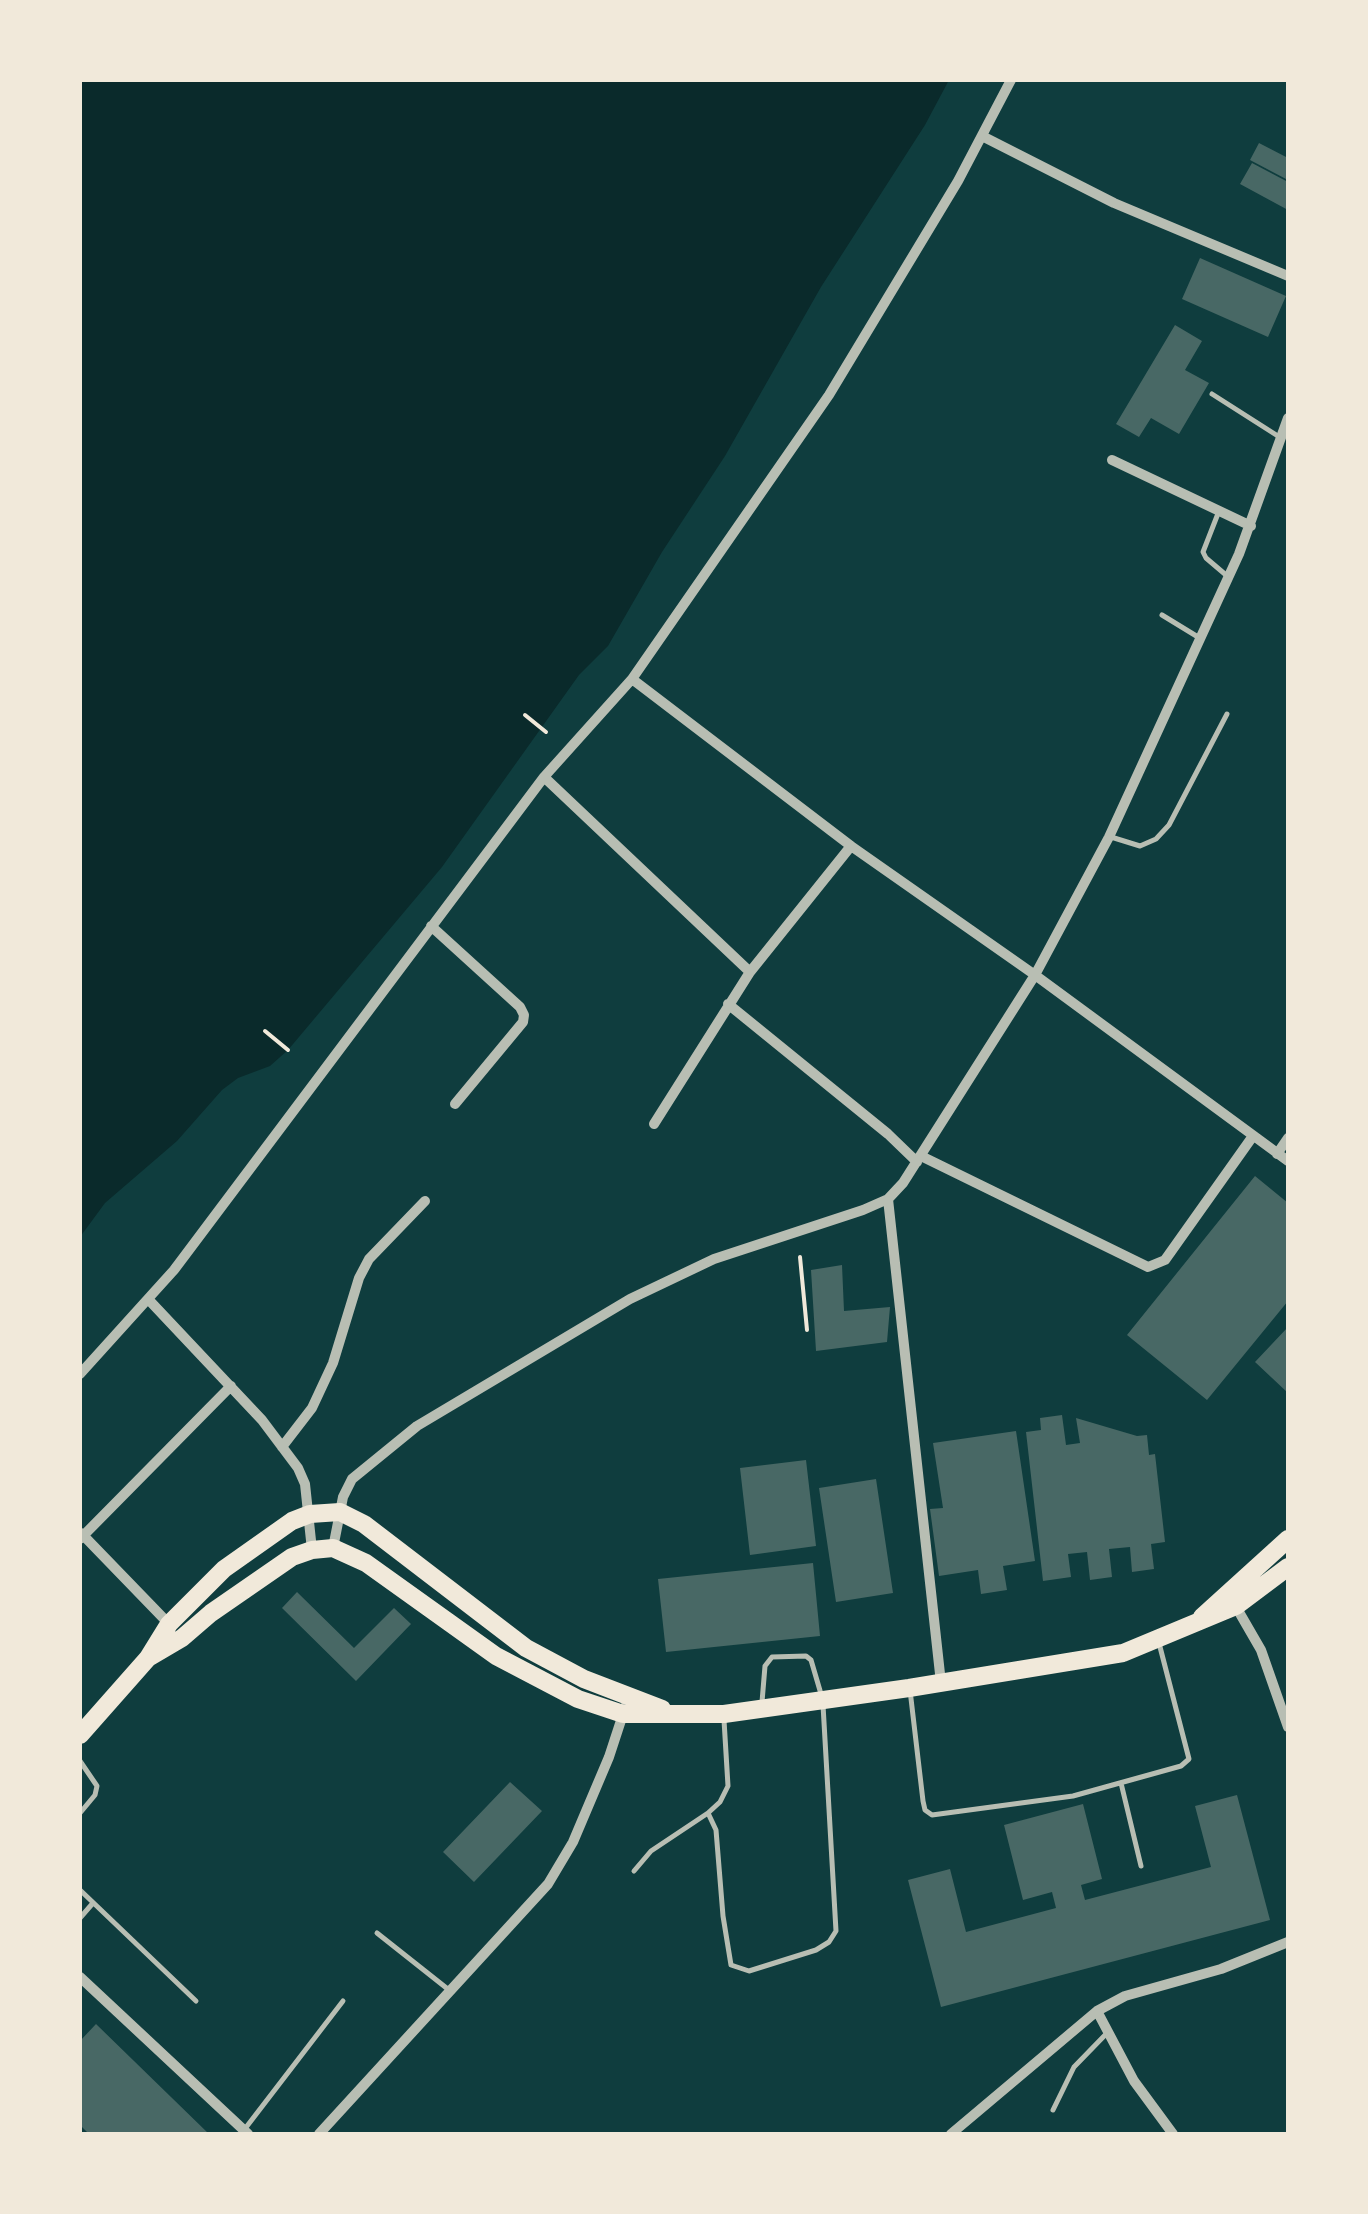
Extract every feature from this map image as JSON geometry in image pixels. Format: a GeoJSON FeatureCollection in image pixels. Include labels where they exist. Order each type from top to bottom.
{"type":"FeatureCollection","features":[{"type":"Feature","properties":{"kind":"highway"},"geometry":{"type":"LineString","coordinates":[[80,1736],[148,1658],[169,1624],[224,1569],[260,1542],[310,1514],[340,1512],[364,1524],[526,1648],[626,1705]]}},
{"type":"Feature","properties":{"kind":"highway"},"geometry":{"type":"LineString","coordinates":[[1232,1599],[1288,1539]]}},
{"type":"Feature","properties":{"kind":"highway"},"geometry":{"type":"LineString","coordinates":[[148,1658],[292,1558],[312,1550],[333,1548],[366,1563],[524,1673],[578,1700],[672,1714],[724,1714],[1093,1658],[1158,1640],[1194,1624],[1288,1567]]}},
{"type":"Feature","properties":{"kind":"street"},"geometry":{"type":"LineString","coordinates":[[80,1374],[174,1270],[544,778],[632,679],[829,395],[1011,80]]}},
{"type":"Feature","properties":{"kind":"street"},"geometry":{"type":"LineString","coordinates":[[982,136],[1114,203],[1288,276]]}},
{"type":"Feature","properties":{"kind":"street"},"geometry":{"type":"LineString","coordinates":[[333,1548],[352,1479],[387,1449],[475,1390],[597,1318],[714,1260],[888,1199],[919,1159],[1035,975],[1108,837],[1228,578],[1288,418]]}},
{"type":"Feature","properties":{"kind":"street"},"geometry":{"type":"LineString","coordinates":[[1112,460],[1250,526]]}},
{"type":"Feature","properties":{"kind":"street"},"geometry":{"type":"LineString","coordinates":[[632,679],[851,846],[1288,1161]]}},
{"type":"Feature","properties":{"kind":"street"},"geometry":{"type":"LineString","coordinates":[[544,778],[750,972]]}},
{"type":"Feature","properties":{"kind":"street"},"geometry":{"type":"LineString","coordinates":[[654,1124],[750,972],[851,846]]}},
{"type":"Feature","properties":{"kind":"street"},"geometry":{"type":"LineString","coordinates":[[431,926],[520,1007],[524,1015],[523,1022],[454,1104]]}},
{"type":"Feature","properties":{"kind":"street"},"geometry":{"type":"LineString","coordinates":[[728,1004],[919,1159],[1148,1267],[1165,1260],[1253,1136]]}},
{"type":"Feature","properties":{"kind":"street"},"geometry":{"type":"LineString","coordinates":[[1277,1154],[1288,1138]]}},
{"type":"Feature","properties":{"kind":"street"},"geometry":{"type":"LineString","coordinates":[[888,1199],[941,1683]]}},
{"type":"Feature","properties":{"kind":"street"},"geometry":{"type":"LineString","coordinates":[[282,1447],[312,1408],[333,1363],[369,1259],[425,1201]]}},
{"type":"Feature","properties":{"kind":"street"},"geometry":{"type":"LineString","coordinates":[[148,1299],[231,1386],[298,1468],[305,1484],[312,1550]]}},
{"type":"Feature","properties":{"kind":"street"},"geometry":{"type":"LineString","coordinates":[[182,1638],[81,1536],[231,1386]]}},
{"type":"Feature","properties":{"kind":"street"},"geometry":{"type":"LineString","coordinates":[[1232,1599],[1284,1702],[1288,1727]]}},
{"type":"Feature","properties":{"kind":"street"},"geometry":{"type":"LineString","coordinates":[[319,2134],[548,1884],[572,1842],[609,1757],[626,1705]]}},
{"type":"Feature","properties":{"kind":"street"},"geometry":{"type":"LineString","coordinates":[[951,2134],[1096,2012],[1124,1996],[1221,1969],[1288,1942]]}},
{"type":"Feature","properties":{"kind":"street"},"geometry":{"type":"LineString","coordinates":[[80,1977],[246,2132]]}},
{"type":"Feature","properties":{"kind":"street"},"geometry":{"type":"LineString","coordinates":[[1096,2012],[1134,2081],[1174,2134]]}},
{"type":"Feature","properties":{"kind":"lane"},"geometry":{"type":"LineString","coordinates":[[1212,394],[1281,438]]}},
{"type":"Feature","properties":{"kind":"lane"},"geometry":{"type":"LineString","coordinates":[[1219,511],[1203,552],[1228,578]]}},
{"type":"Feature","properties":{"kind":"lane"},"geometry":{"type":"LineString","coordinates":[[1162,615],[1200,638]]}},
{"type":"Feature","properties":{"kind":"lane"},"geometry":{"type":"LineString","coordinates":[[1108,837],[1140,846],[1156,839],[1169,825],[1227,714]]}},
{"type":"Feature","properties":{"kind":"lane"},"geometry":{"type":"LineString","coordinates":[[910,1688],[923,1801],[925,1810],[932,1815],[1073,1796],[1181,1766],[1188,1759],[1158,1640]]}},
{"type":"Feature","properties":{"kind":"lane"},"geometry":{"type":"LineString","coordinates":[[708,1813],[716,1830],[731,1966],[750,1971],[830,1942],[836,1930],[822,1701],[811,1660],[806,1656],[772,1657],[765,1666],[761,1710]]}},
{"type":"Feature","properties":{"kind":"lane"},"geometry":{"type":"LineString","coordinates":[[634,1870],[651,1851],[720,1802],[728,1786],[724,1714]]}},
{"type":"Feature","properties":{"kind":"lane"},"geometry":{"type":"LineString","coordinates":[[80,1761],[97,1786],[96,1794],[80,1812]]}},
{"type":"Feature","properties":{"kind":"lane"},"geometry":{"type":"LineString","coordinates":[[1121,1783],[1141,1866]]}},
{"type":"Feature","properties":{"kind":"lane"},"geometry":{"type":"LineString","coordinates":[[80,1890],[196,2001]]}},
{"type":"Feature","properties":{"kind":"lane"},"geometry":{"type":"LineString","coordinates":[[80,1918],[93,1903]]}},
{"type":"Feature","properties":{"kind":"lane"},"geometry":{"type":"LineString","coordinates":[[377,1933],[449,1990]]}},
{"type":"Feature","properties":{"kind":"lane"},"geometry":{"type":"LineString","coordinates":[[246,2132],[343,2001]]}},
{"type":"Feature","properties":{"kind":"lane"},"geometry":{"type":"LineString","coordinates":[[1053,2110],[1074,2068],[1108,2032]]}},
{"type":"Feature","properties":{"kind":"path"},"geometry":{"type":"LineString","coordinates":[[525,716],[546,732]]}},
{"type":"Feature","properties":{"kind":"path"},"geometry":{"type":"LineString","coordinates":[[265,1031],[288,1050]]}},
{"type":"Feature","properties":{"kind":"path"},"geometry":{"type":"LineString","coordinates":[[800,1258],[806,1330]]}},
{"type":"Feature","properties":{"kind":"water"},"geometry":{"type":"Polygon","coordinates":[[[80,80],[949,80],[608,646],[579,675],[442,867],[288,1050],[270,1066],[238,1078],[222,1090],[177,1141],[105,1203],[80,1237],[80,80]]]}},
{"type":"Feature","properties":{"kind":"building"},"geometry":{"type":"Polygon","coordinates":[[[1259,143],[1288,158],[1286,179],[1250,160],[1259,143]]]}},
{"type":"Feature","properties":{"kind":"building"},"geometry":{"type":"Polygon","coordinates":[[[1252,163],[1288,182],[1288,210],[1240,184],[1252,163]]]}},
{"type":"Feature","properties":{"kind":"building"},"geometry":{"type":"Polygon","coordinates":[[[1200,258],[1286,296],[1268,337],[1182,299],[1200,258]]]}},
{"type":"Feature","properties":{"kind":"building"},"geometry":{"type":"Polygon","coordinates":[[[1175,325],[1202,341],[1185,370],[1209,383],[1179,434],[1151,418],[1139,437],[1116,424],[1175,325]]]}},
{"type":"Feature","properties":{"kind":"building"},"geometry":{"type":"Polygon","coordinates":[[[1255,1176],[1288,1203],[1288,1301],[1207,1400],[1127,1335],[1255,1176]]]}},
{"type":"Feature","properties":{"kind":"building"},"geometry":{"type":"Polygon","coordinates":[[[842,1265],[844,1311],[890,1307],[887,1342],[816,1351],[811,1270],[842,1265]]]}},
{"type":"Feature","properties":{"kind":"building"},"geometry":{"type":"Polygon","coordinates":[[[1288,1327],[1288,1393],[1255,1362],[1288,1327]]]}},
{"type":"Feature","properties":{"kind":"building"},"geometry":{"type":"Polygon","coordinates":[[[1062,1415],[1066,1445],[1080,1443],[1076,1418],[1137,1436],[1147,1435],[1149,1455],[1155,1454],[1165,1542],[1151,1544],[1154,1569],[1132,1572],[1130,1547],[1109,1549],[1112,1577],[1090,1580],[1087,1552],[1068,1554],[1071,1577],[1043,1581],[1026,1432],[1041,1430],[1040,1418],[1062,1415]]]}},
{"type":"Feature","properties":{"kind":"building"},"geometry":{"type":"Polygon","coordinates":[[[1016,1431],[1035,1561],[1003,1566],[1007,1590],[981,1594],[978,1570],[939,1576],[930,1509],[943,1508],[933,1443],[1016,1431]]]}},
{"type":"Feature","properties":{"kind":"building"},"geometry":{"type":"Polygon","coordinates":[[[806,1460],[816,1546],[750,1555],[740,1468],[806,1460]]]}},
{"type":"Feature","properties":{"kind":"building"},"geometry":{"type":"Polygon","coordinates":[[[876,1479],[893,1593],[836,1602],[819,1488],[876,1479]]]}},
{"type":"Feature","properties":{"kind":"building"},"geometry":{"type":"Polygon","coordinates":[[[813,1563],[820,1636],[666,1652],[658,1579],[813,1563]]]}},
{"type":"Feature","properties":{"kind":"building"},"geometry":{"type":"Polygon","coordinates":[[[297,1592],[354,1648],[394,1608],[411,1624],[356,1681],[282,1608],[297,1592]]]}},
{"type":"Feature","properties":{"kind":"building"},"geometry":{"type":"Polygon","coordinates":[[[510,1782],[542,1811],[474,1882],[443,1852],[510,1782]]]}},
{"type":"Feature","properties":{"kind":"building"},"geometry":{"type":"Polygon","coordinates":[[[1237,1795],[1270,1920],[941,2007],[908,1880],[950,1869],[966,1932],[1056,1908],[1052,1892],[1023,1900],[1004,1825],[1083,1804],[1102,1879],[1081,1885],[1085,1900],[1211,1867],[1195,1806],[1237,1795]]]}},
{"type":"Feature","properties":{"kind":"building"},"geometry":{"type":"Polygon","coordinates":[[[96,2024],[209,2134],[89,2134],[80,2125],[80,2041],[96,2024]]]}}]}
